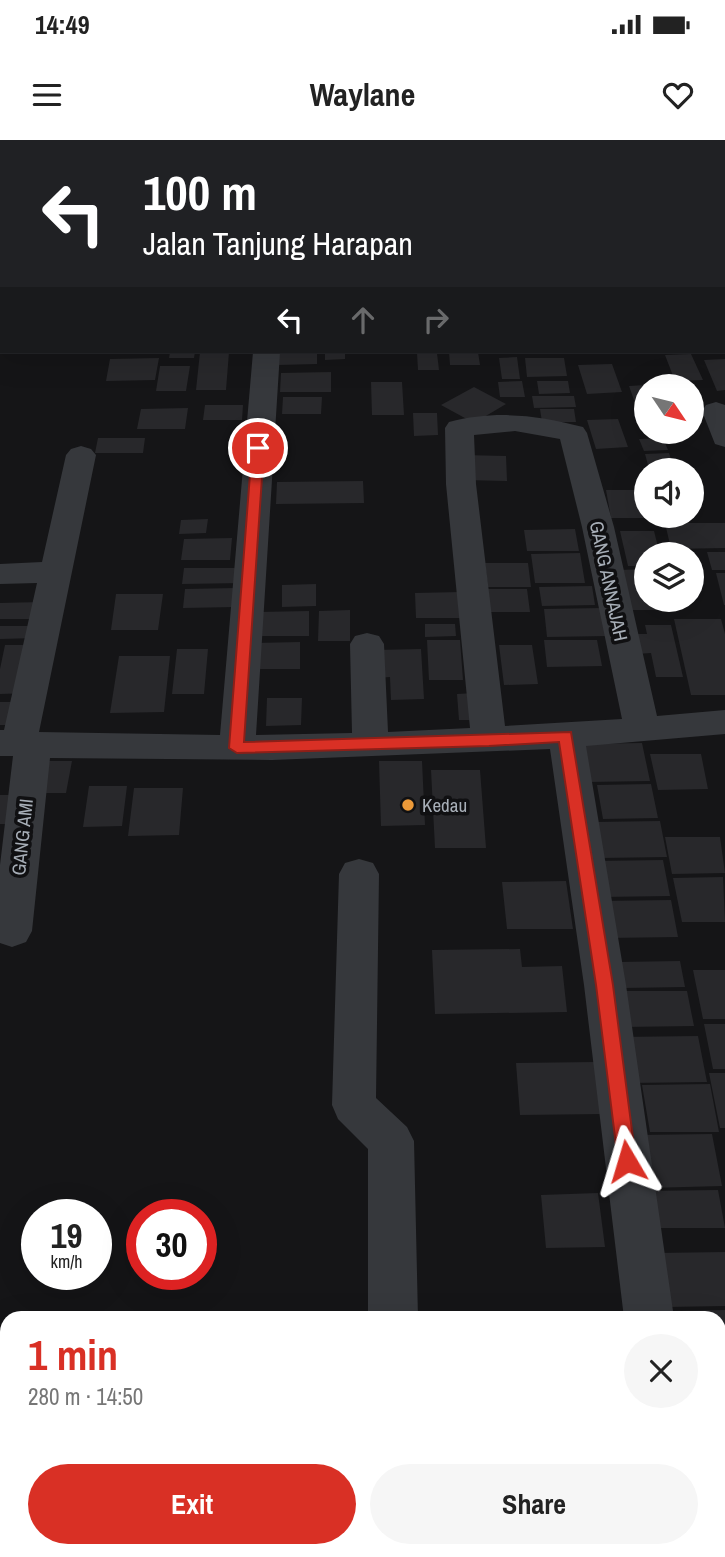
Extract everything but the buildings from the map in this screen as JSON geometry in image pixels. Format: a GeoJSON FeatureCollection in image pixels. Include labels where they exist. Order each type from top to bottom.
{"type":"FeatureCollection","features":[{"type":"Feature","properties":{"kind":"street"},"geometry":{"type":"LineString","coordinates":[[237,748],[266,354]]}},
{"type":"Feature","properties":{"kind":"street","name":"GANG ANNAJAH"},"geometry":{"type":"LineString","coordinates":[[489,741],[461,484],[459,428],[515,422],[573,433],[598,527],[642,730]]}},
{"type":"Feature","properties":{"kind":"street","name":"GANG AMI"},"geometry":{"type":"LineString","coordinates":[[12,931],[17,743],[57,572],[80,455]]}},
{"type":"Feature","properties":{"kind":"street"},"geometry":{"type":"LineString","coordinates":[[0,574],[57,572]]}},
{"type":"Feature","properties":{"kind":"street"},"geometry":{"type":"LineString","coordinates":[[367,644],[370,743]]}},
{"type":"Feature","properties":{"kind":"street"},"geometry":{"type":"LineString","coordinates":[[17,743],[237,748],[489,741],[724,726]]}},
{"type":"Feature","properties":{"kind":"street"},"geometry":{"type":"LineString","coordinates":[[566,736],[605,985],[648,1311]]}},
{"type":"Feature","properties":{"kind":"street"},"geometry":{"type":"LineString","coordinates":[[359,874],[354,1105],[391,1141],[393,1311]]}},
{"type":"Feature","properties":{"kind":"place","name":"Kedau"},"geometry":{"type":"Point","coordinates":[408,805]}},
{"type":"Feature","properties":{"kind":"route"},"geometry":{"type":"LineString","coordinates":[[258,448],[240,668],[237,748],[489,741],[566,736],[605,985],[627,1161]]}}]}
